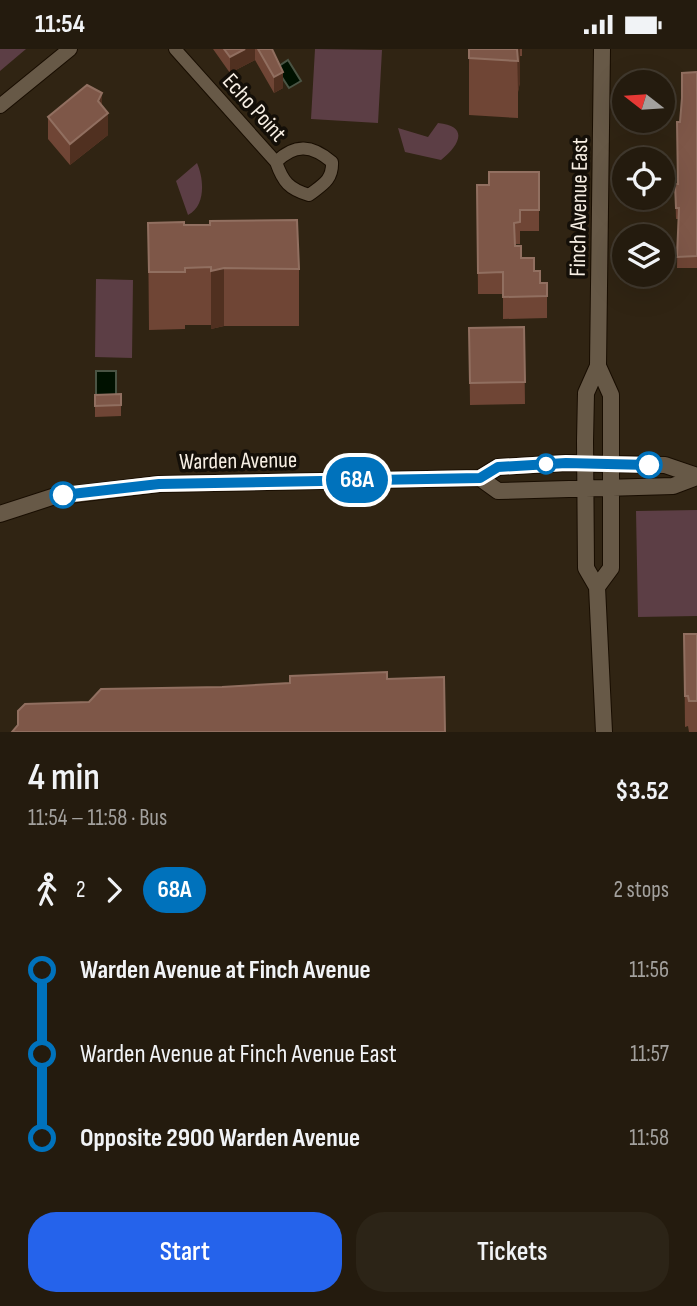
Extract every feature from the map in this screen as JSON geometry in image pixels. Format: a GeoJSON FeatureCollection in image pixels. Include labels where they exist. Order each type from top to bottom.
{"type":"FeatureCollection","features":[{"type":"Feature","properties":{"kind":"main road","name":"Finch Avenue East"},"geometry":{"type":"LineString","coordinates":[[602,49],[598,366],[586,393],[585,488],[586,568],[597,587],[604,732]]}},
{"type":"Feature","properties":{"kind":"main road","name":"Finch Avenue East"},"geometry":{"type":"LineString","coordinates":[[597,587],[611,568],[611,395],[598,366]]}},
{"type":"Feature","properties":{"kind":"main road","name":"Warden Avenue"},"geometry":{"type":"LineString","coordinates":[[0,514],[52,497],[159,484],[480,478],[498,467],[585,465],[665,465],[697,476]]}},
{"type":"Feature","properties":{"kind":"main road","name":"Warden Avenue"},"geometry":{"type":"LineString","coordinates":[[480,478],[498,491],[673,486],[697,476]]}},
{"type":"Feature","properties":{"kind":"street"},"geometry":{"type":"LineString","coordinates":[[0,106],[70,49]]}},
{"type":"Feature","properties":{"kind":"street","name":"Echo Point"},"geometry":{"type":"LineString","coordinates":[[175,49],[276,162],[282,179],[292,190],[309,195],[329,181],[332,171],[332,162],[319,151],[301,147],[287,151],[276,162]]}},
{"type":"Feature","properties":{"kind":"shaded area"},"geometry":{"type":"Polygon","coordinates":[[[0,49],[26,49],[0,71],[0,49]]]}},
{"type":"Feature","properties":{"kind":"shaded area"},"geometry":{"type":"Polygon","coordinates":[[[315,49],[382,50],[378,123],[311,119],[315,49]]]}},
{"type":"Feature","properties":{"kind":"shaded area"},"geometry":{"type":"Polygon","coordinates":[[[288,60],[301,81],[289,88],[276,68],[288,60]]]}},
{"type":"Feature","properties":{"kind":"shaded area"},"geometry":{"type":"Polygon","coordinates":[[[438,123],[448,125],[458,132],[456,143],[447,155],[441,160],[405,152],[398,128],[428,137],[438,123]]]}},
{"type":"Feature","properties":{"kind":"shaded area"},"geometry":{"type":"Polygon","coordinates":[[[197,163],[201,177],[201,199],[194,211],[188,215],[176,181],[197,163]]]}},
{"type":"Feature","properties":{"kind":"shaded area"},"geometry":{"type":"Polygon","coordinates":[[[96,279],[133,280],[132,358],[95,357],[96,279]]]}},
{"type":"Feature","properties":{"kind":"shaded area"},"geometry":{"type":"Polygon","coordinates":[[[96,371],[116,371],[116,400],[96,399],[96,371]]]}},
{"type":"Feature","properties":{"kind":"shaded area"},"geometry":{"type":"Polygon","coordinates":[[[697,510],[697,616],[638,617],[636,511],[697,510]]]}},
{"type":"Feature","properties":{"kind":"building"},"geometry":{"type":"Polygon","coordinates":[[[224,49],[245,49],[230,57],[224,49]]]}},
{"type":"Feature","properties":{"kind":"building"},"geometry":{"type":"Polygon","coordinates":[[[258,49],[272,49],[283,72],[274,77],[258,49]]]}},
{"type":"Feature","properties":{"kind":"building"},"geometry":{"type":"Polygon","coordinates":[[[469,49],[517,49],[518,61],[469,58],[469,49]]]}},
{"type":"Feature","properties":{"kind":"building"},"geometry":{"type":"Polygon","coordinates":[[[697,72],[697,256],[677,257],[679,208],[676,208],[675,184],[678,184],[677,122],[680,122],[682,73],[697,72]]]}},
{"type":"Feature","properties":{"kind":"building"},"geometry":{"type":"Polygon","coordinates":[[[87,85],[102,93],[98,101],[108,113],[70,144],[48,117],[87,85]]]}},
{"type":"Feature","properties":{"kind":"building"},"geometry":{"type":"Polygon","coordinates":[[[489,172],[539,172],[539,210],[520,210],[520,222],[514,223],[515,246],[521,246],[521,258],[534,258],[534,271],[540,271],[540,283],[547,283],[547,296],[503,297],[503,272],[478,273],[477,185],[489,185],[489,172]]]}},
{"type":"Feature","properties":{"kind":"building"},"geometry":{"type":"Polygon","coordinates":[[[297,220],[299,269],[224,268],[211,271],[211,267],[185,268],[185,272],[149,272],[148,223],[184,222],[184,225],[210,225],[210,221],[297,220]]]}},
{"type":"Feature","properties":{"kind":"building"},"geometry":{"type":"Polygon","coordinates":[[[524,327],[525,382],[470,383],[469,328],[524,327]]]}},
{"type":"Feature","properties":{"kind":"building"},"geometry":{"type":"Polygon","coordinates":[[[121,394],[121,405],[95,406],[95,395],[121,394]]]}},
{"type":"Feature","properties":{"kind":"building"},"geometry":{"type":"Polygon","coordinates":[[[684,634],[697,634],[697,701],[689,701],[688,696],[685,696],[684,634]]]}},
{"type":"Feature","properties":{"kind":"building"},"geometry":{"type":"Polygon","coordinates":[[[387,672],[387,679],[444,677],[445,732],[12,732],[18,725],[18,711],[25,704],[89,702],[101,689],[290,683],[290,676],[387,672]]]}},
{"type":"Feature","properties":{"kind":"bus line","name":"68A"},"geometry":{"type":"LineString","coordinates":[[63,495],[159,484],[480,478],[498,467],[566,463],[649,465]]}}]}
